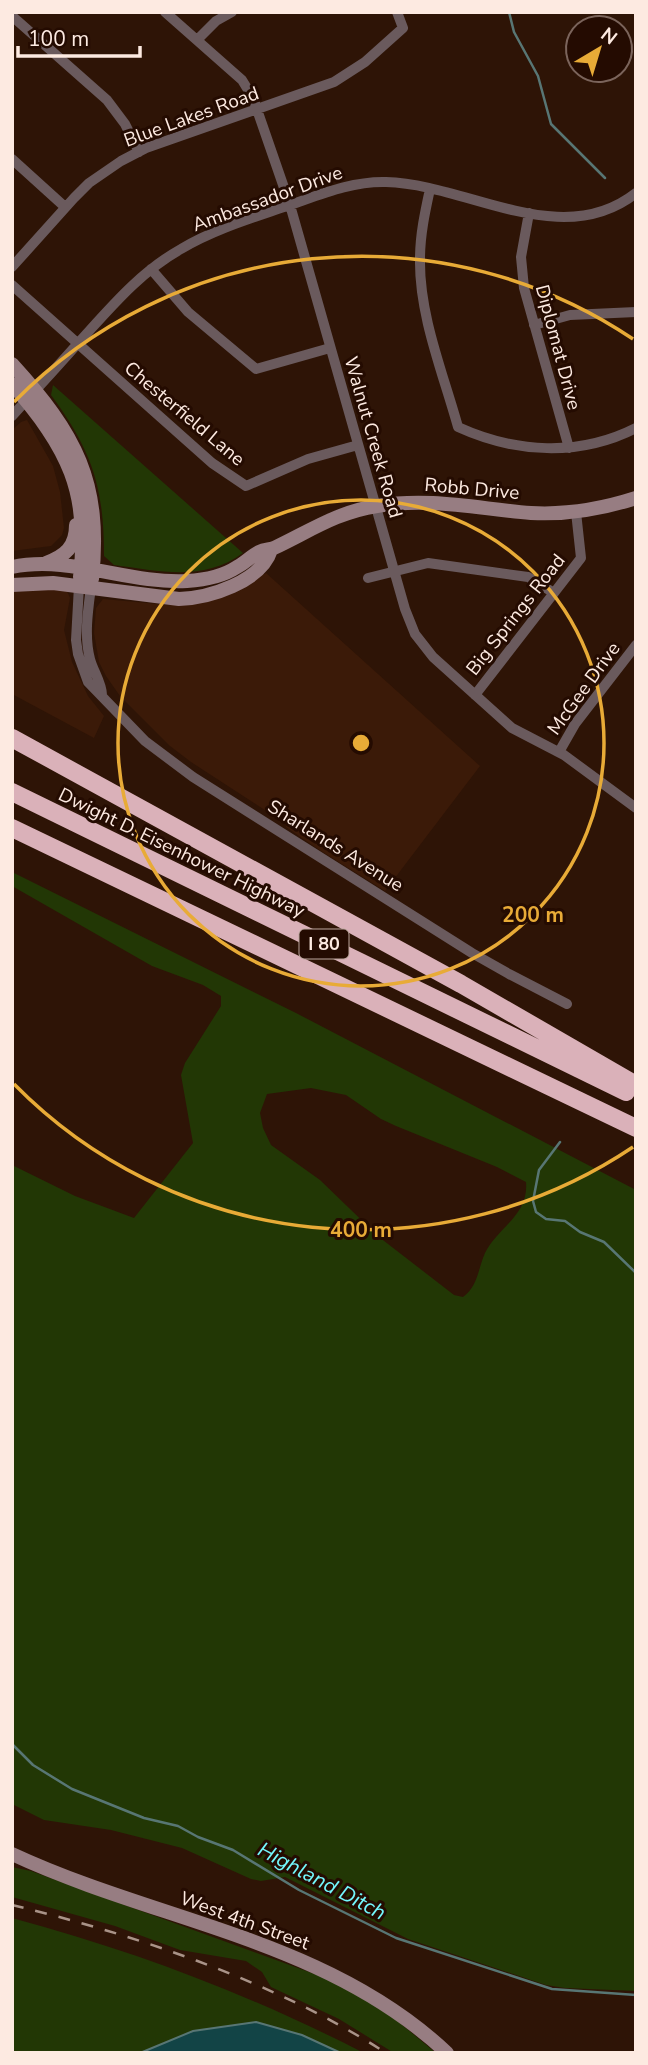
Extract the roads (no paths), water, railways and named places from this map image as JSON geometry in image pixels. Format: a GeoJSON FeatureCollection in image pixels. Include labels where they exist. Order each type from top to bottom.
{"type":"FeatureCollection","features":[{"type":"Feature","properties":{"kind":"highway"},"geometry":{"type":"LineString","coordinates":[[12,738],[461,984],[636,1085]]}},
{"type":"Feature","properties":{"kind":"highway","name":"Dwight D. Eisenhower Highway"},"geometry":{"type":"LineString","coordinates":[[12,792],[636,1097]]}},
{"type":"Feature","properties":{"kind":"highway","name":"I 80"},"geometry":{"type":"LineString","coordinates":[[12,828],[636,1128]]}},
{"type":"Feature","properties":{"kind":"main road","name":"Sharlands Avenue"},"geometry":{"type":"LineString","coordinates":[[12,364],[69,468],[82,511],[87,570]]}},
{"type":"Feature","properties":{"kind":"main road","name":"Sharlands Avenue"},"geometry":{"type":"LineString","coordinates":[[12,384],[30,395],[62,425],[77,452],[91,498],[95,532],[85,586]]}},
{"type":"Feature","properties":{"kind":"main road"},"geometry":{"type":"LineString","coordinates":[[44,564],[64,555],[74,541],[76,523],[69,468]]}},
{"type":"Feature","properties":{"kind":"main road","name":"Robb Drive"},"geometry":{"type":"LineString","coordinates":[[12,567],[44,564],[189,581],[219,576],[258,553],[271,550],[329,519],[375,506],[401,502],[434,502],[530,513],[576,512],[636,498]]}},
{"type":"Feature","properties":{"kind":"main road","name":"Robb Drive"},"geometry":{"type":"LineString","coordinates":[[12,585],[41,582],[179,599],[204,596],[247,577],[264,564],[271,550]]}},
{"type":"Feature","properties":{"kind":"main road","name":"West 4th Street"},"geometry":{"type":"LineString","coordinates":[[12,1854],[79,1882],[317,1966],[391,2007],[447,2053]]}},
{"type":"Feature","properties":{"kind":"street","name":"Walnut Creek Road"},"geometry":{"type":"LineString","coordinates":[[165,12],[242,80],[258,110],[290,205],[405,609],[415,634],[433,657],[521,734],[559,752],[636,808]]}},
{"type":"Feature","properties":{"kind":"street"},"geometry":{"type":"LineString","coordinates":[[197,40],[216,21],[232,12]]}},
{"type":"Feature","properties":{"kind":"street","name":"Blue Lakes Road"},"geometry":{"type":"LineString","coordinates":[[12,267],[65,207],[104,171],[139,152],[334,82],[365,62],[403,27],[397,12]]}},
{"type":"Feature","properties":{"kind":"street"},"geometry":{"type":"LineString","coordinates":[[12,16],[107,100],[125,124],[139,152]]}},
{"type":"Feature","properties":{"kind":"street"},"geometry":{"type":"LineString","coordinates":[[12,159],[65,207]]}},
{"type":"Feature","properties":{"kind":"street","name":"Ambassador Drive"},"geometry":{"type":"LineString","coordinates":[[12,416],[117,300],[151,269],[201,238],[290,205],[337,189],[368,183],[403,184],[556,218],[586,216],[613,208],[636,193]]}},
{"type":"Feature","properties":{"kind":"street"},"geometry":{"type":"LineString","coordinates":[[430,189],[421,240],[421,281],[428,320],[458,427],[512,446],[532,448],[569,448],[609,440],[636,428]]}},
{"type":"Feature","properties":{"kind":"street","name":"Diplomat Drive"},"geometry":{"type":"LineString","coordinates":[[529,212],[523,240],[522,273],[569,448]]}},
{"type":"Feature","properties":{"kind":"street"},"geometry":{"type":"LineString","coordinates":[[151,269],[188,312],[256,369],[330,348]]}},
{"type":"Feature","properties":{"kind":"street","name":"Chesterfield Lane"},"geometry":{"type":"LineString","coordinates":[[12,285],[212,463],[246,486],[308,460],[358,445]]}},
{"type":"Feature","properties":{"kind":"street"},"geometry":{"type":"LineString","coordinates":[[534,325],[570,315],[636,312]]}},
{"type":"Feature","properties":{"kind":"street","name":"Big Springs Road"},"geometry":{"type":"LineString","coordinates":[[475,695],[581,558],[576,512]]}},
{"type":"Feature","properties":{"kind":"street"},"geometry":{"type":"LineString","coordinates":[[368,578],[428,564],[528,577],[554,593]]}},
{"type":"Feature","properties":{"kind":"street","name":"Sharlands Avenue"},"geometry":{"type":"LineString","coordinates":[[85,586],[76,627],[78,654],[88,682],[145,741],[192,777],[472,953],[567,1004]]}},
{"type":"Feature","properties":{"kind":"street","name":"McGee Drive"},"geometry":{"type":"LineString","coordinates":[[559,752],[575,724],[634,652]]}},
{"type":"Feature","properties":{"kind":"water"},"geometry":{"type":"Polygon","coordinates":[[[256,2022],[302,2035],[341,2053],[140,2053],[193,2031],[256,2022]]]}},
{"type":"Feature","properties":{"kind":"waterway"},"geometry":{"type":"LineString","coordinates":[[509,12],[514,32],[538,76],[551,124],[605,178]]}},
{"type":"Feature","properties":{"kind":"waterway"},"geometry":{"type":"LineString","coordinates":[[560,1142],[539,1170],[533,1201],[536,1212],[546,1219],[565,1221],[580,1232],[604,1242],[636,1273]]}},
{"type":"Feature","properties":{"kind":"waterway","name":"Highland Ditch"},"geometry":{"type":"LineString","coordinates":[[12,1744],[33,1765],[72,1789],[144,1818],[178,1826],[233,1850],[299,1890],[396,1938],[552,1989],[636,1995]]}},
{"type":"Feature","properties":{"kind":"railway"},"geometry":{"type":"LineString","coordinates":[[12,1905],[108,1931],[205,1964],[300,2005],[386,2053]]}}]}
